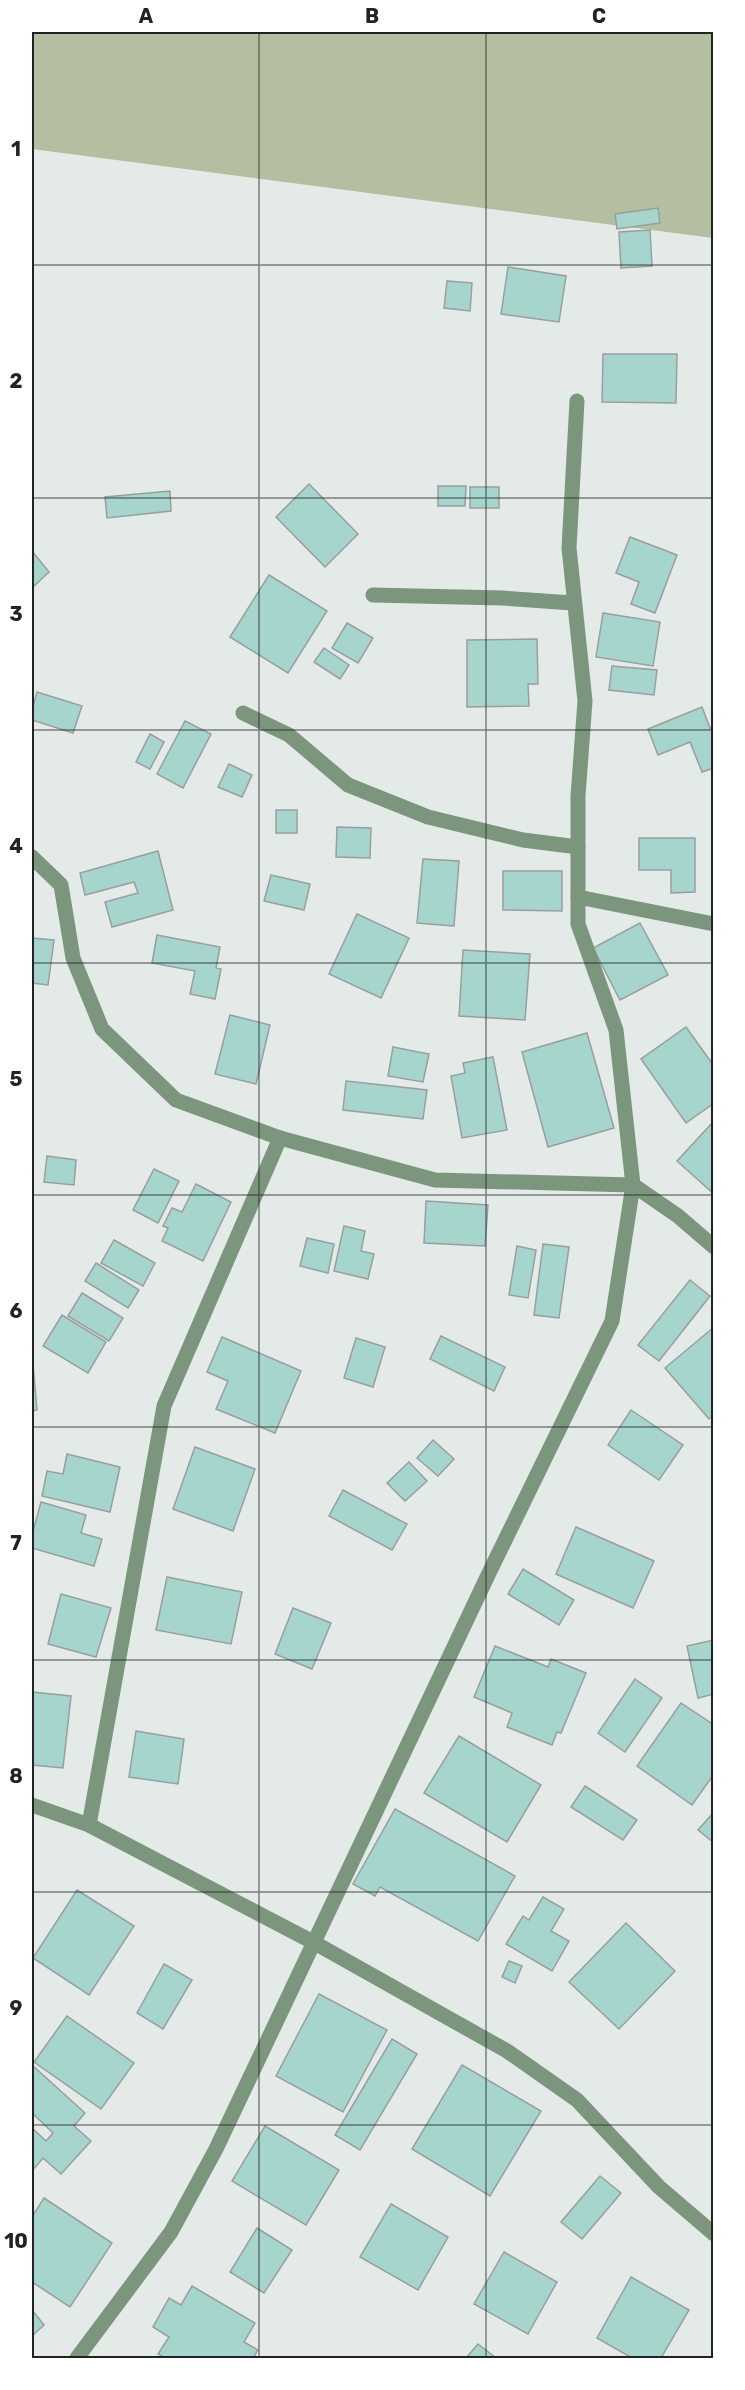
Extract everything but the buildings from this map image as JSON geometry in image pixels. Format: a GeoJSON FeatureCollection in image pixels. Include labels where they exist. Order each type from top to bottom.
{"type":"FeatureCollection","features":[{"type":"Feature","properties":{"kind":"street"},"geometry":{"type":"LineString","coordinates":[[77,2358],[171,2232],[216,2149],[489,1574],[612,1321],[633,1185],[616,1030],[578,924],[578,796],[585,701],[569,548],[577,401]]}},
{"type":"Feature","properties":{"kind":"street"},"geometry":{"type":"LineString","coordinates":[[373,596],[502,598],[573,603]]}},
{"type":"Feature","properties":{"kind":"street"},"geometry":{"type":"LineString","coordinates":[[243,713],[288,735],[348,786],[428,818],[523,840],[578,848]]}},
{"type":"Feature","properties":{"kind":"street"},"geometry":{"type":"LineString","coordinates":[[32,857],[61,885],[73,958],[102,1029],[176,1100],[280,1138],[435,1180],[633,1185],[678,1216],[714,1248]]}},
{"type":"Feature","properties":{"kind":"street"},"geometry":{"type":"LineString","coordinates":[[578,897],[714,924]]}},
{"type":"Feature","properties":{"kind":"street"},"geometry":{"type":"LineString","coordinates":[[89,1825],[164,1406],[280,1138]]}},
{"type":"Feature","properties":{"kind":"street"},"geometry":{"type":"LineString","coordinates":[[32,1805],[89,1825],[313,1942],[507,2051],[577,2100],[659,2187],[714,2234]]}},
{"type":"Feature","properties":{"kind":"green space"},"geometry":{"type":"Polygon","coordinates":[[[32,32],[713,32],[713,238],[32,149],[32,32]]]}}]}
